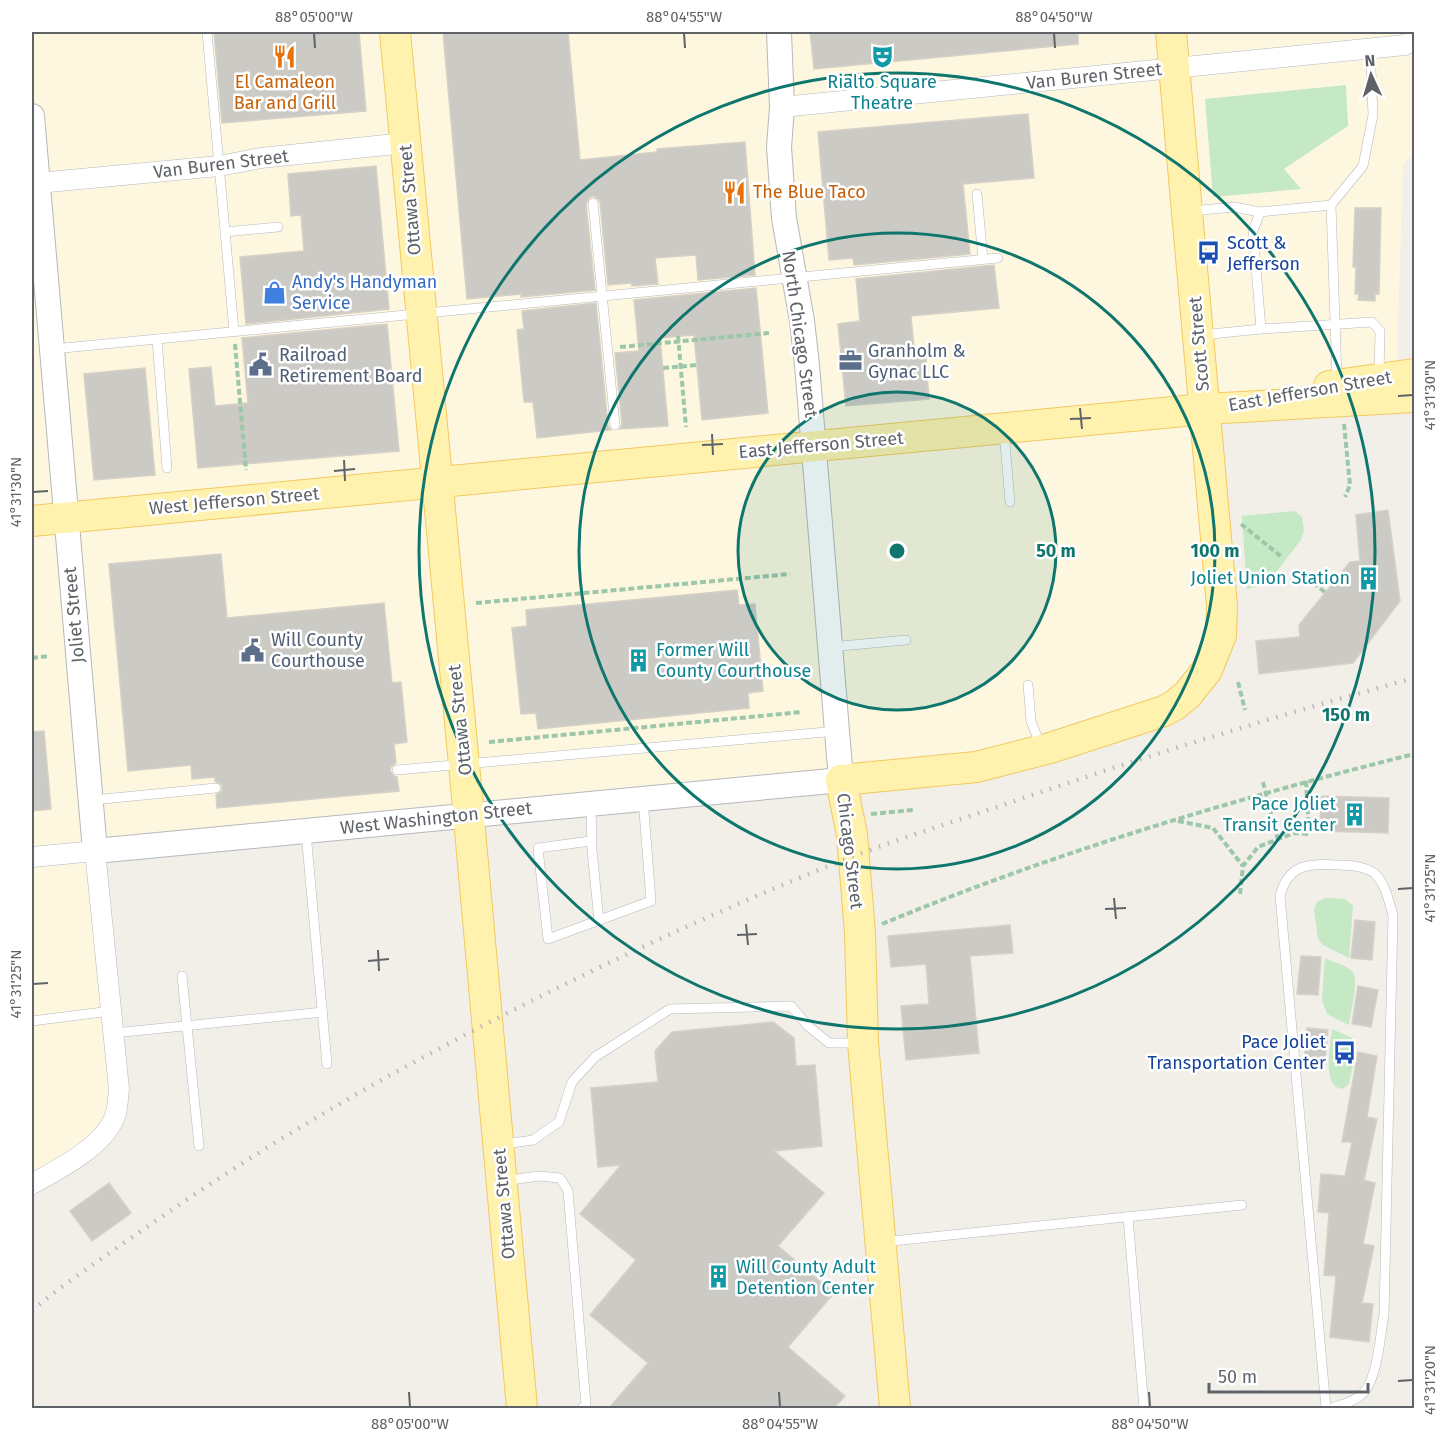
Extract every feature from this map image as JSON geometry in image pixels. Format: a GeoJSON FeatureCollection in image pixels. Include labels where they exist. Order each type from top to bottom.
{"type":"FeatureCollection","features":[{"type":"Feature","properties":{"kind":"main road","name":"Ottawa Street"},"geometry":{"type":"LineString","coordinates":[[395,32],[522,1408]]}},
{"type":"Feature","properties":{"kind":"main road","name":"Scott Street"},"geometry":{"type":"LineString","coordinates":[[840,780],[976,767],[1043,750],[1176,705],[1198,683],[1207,670],[1221,635],[1222,606],[1171,32]]}},
{"type":"Feature","properties":{"kind":"main road","name":"East Jefferson Street"},"geometry":{"type":"LineString","coordinates":[[1205,409],[1337,385],[1414,374]]}},
{"type":"Feature","properties":{"kind":"main road","name":"East Jefferson Street"},"geometry":{"type":"LineString","coordinates":[[437,482],[1205,409],[1414,397]]}},
{"type":"Feature","properties":{"kind":"main road","name":"West Jefferson Street"},"geometry":{"type":"LineString","coordinates":[[32,521],[437,482]]}},
{"type":"Feature","properties":{"kind":"main road","name":"Chicago Street"},"geometry":{"type":"LineString","coordinates":[[840,780],[832,836],[837,901],[840,934],[863,1043],[894,1408]]}},
{"type":"Feature","properties":{"kind":"street","name":"North Chicago Street"},"geometry":{"type":"LineString","coordinates":[[779,32],[782,107],[779,147],[780,175],[793,278],[802,321],[815,446],[840,780]]}},
{"type":"Feature","properties":{"kind":"street","name":"Van Buren Street"},"geometry":{"type":"LineString","coordinates":[[782,107],[1370,48],[1410,41]]}},
{"type":"Feature","properties":{"kind":"street","name":"Joliet Street"},"geometry":{"type":"LineString","coordinates":[[32,116],[34,183],[52,349],[95,851],[119,1089],[116,1114],[102,1137],[85,1152],[32,1184]]}},
{"type":"Feature","properties":{"kind":"street","name":"Van Buren Street"},"geometry":{"type":"LineString","coordinates":[[34,183],[219,166],[261,158],[405,143]]}},
{"type":"Feature","properties":{"kind":"street","name":"West Washington Street"},"geometry":{"type":"LineString","coordinates":[[32,857],[840,780]]}},
{"type":"Feature","properties":{"kind":"lane"},"geometry":{"type":"LineString","coordinates":[[207,32],[234,332]]}},
{"type":"Feature","properties":{"kind":"lane"},"geometry":{"type":"LineString","coordinates":[[1337,385],[1337,325],[1331,206],[1363,166],[1373,115],[1370,48]]}},
{"type":"Feature","properties":{"kind":"lane"},"geometry":{"type":"LineString","coordinates":[[978,194],[983,259]]}},
{"type":"Feature","properties":{"kind":"lane"},"geometry":{"type":"LineString","coordinates":[[593,203],[615,425]]}},
{"type":"Feature","properties":{"kind":"lane"},"geometry":{"type":"LineString","coordinates":[[1187,211],[1234,207],[1260,212],[1331,206]]}},
{"type":"Feature","properties":{"kind":"lane"},"geometry":{"type":"LineString","coordinates":[[1260,212],[1253,231],[1261,330]]}},
{"type":"Feature","properties":{"kind":"lane"},"geometry":{"type":"LineString","coordinates":[[225,232],[278,227]]}},
{"type":"Feature","properties":{"kind":"lane"},"geometry":{"type":"LineString","coordinates":[[52,349],[998,258]]}},
{"type":"Feature","properties":{"kind":"lane"},"geometry":{"type":"LineString","coordinates":[[1198,335],[1372,322],[1380,331],[1379,378]]}},
{"type":"Feature","properties":{"kind":"lane"},"geometry":{"type":"LineString","coordinates":[[157,339],[167,468]]}},
{"type":"Feature","properties":{"kind":"lane"},"geometry":{"type":"LineString","coordinates":[[1004,428],[1010,502]]}},
{"type":"Feature","properties":{"kind":"lane"},"geometry":{"type":"LineString","coordinates":[[830,647],[906,640]]}},
{"type":"Feature","properties":{"kind":"lane"},"geometry":{"type":"LineString","coordinates":[[1028,685],[1031,721],[1043,750]]}},
{"type":"Feature","properties":{"kind":"lane"},"geometry":{"type":"LineString","coordinates":[[397,770],[837,731]]}},
{"type":"Feature","properties":{"kind":"lane"},"geometry":{"type":"LineString","coordinates":[[91,800],[216,788]]}},
{"type":"Feature","properties":{"kind":"lane"},"geometry":{"type":"LineString","coordinates":[[591,841],[538,848],[548,939],[651,901],[643,799]]}},
{"type":"Feature","properties":{"kind":"lane"},"geometry":{"type":"LineString","coordinates":[[591,804],[591,841],[599,921]]}},
{"type":"Feature","properties":{"kind":"lane"},"geometry":{"type":"LineString","coordinates":[[306,831],[327,1064]]}},
{"type":"Feature","properties":{"kind":"lane"},"geometry":{"type":"LineString","coordinates":[[1326,1408],[1280,896],[1283,883],[1293,873],[1311,865],[1330,864],[1364,868],[1375,874],[1388,897],[1393,915],[1384,1315],[1374,1367],[1364,1392],[1353,1401],[1332,1408]]}},
{"type":"Feature","properties":{"kind":"lane"},"geometry":{"type":"LineString","coordinates":[[182,976],[199,1146]]}},
{"type":"Feature","properties":{"kind":"lane"},"geometry":{"type":"LineString","coordinates":[[498,1145],[533,1140],[559,1122],[572,1082],[595,1058],[670,1009],[791,1006],[808,1026],[829,1043],[863,1043]]}},
{"type":"Feature","properties":{"kind":"lane"},"geometry":{"type":"LineString","coordinates":[[32,1021],[111,1011]]}},
{"type":"Feature","properties":{"kind":"lane"},"geometry":{"type":"LineString","coordinates":[[114,1033],[322,1012]]}},
{"type":"Feature","properties":{"kind":"lane"},"geometry":{"type":"LineString","coordinates":[[502,1181],[538,1176],[560,1178],[568,1191],[586,1405],[582,1408]]}},
{"type":"Feature","properties":{"kind":"lane"},"geometry":{"type":"LineString","coordinates":[[880,1242],[1242,1205]]}},
{"type":"Feature","properties":{"kind":"lane"},"geometry":{"type":"LineString","coordinates":[[1128,1217],[1144,1408]]}},
{"type":"Feature","properties":{"kind":"path"},"geometry":{"type":"LineString","coordinates":[[234,332],[246,470]]}},
{"type":"Feature","properties":{"kind":"path"},"geometry":{"type":"LineString","coordinates":[[607,348],[678,339],[769,333]]}},
{"type":"Feature","properties":{"kind":"path"},"geometry":{"type":"LineString","coordinates":[[678,339],[686,428]]}},
{"type":"Feature","properties":{"kind":"path"},"geometry":{"type":"LineString","coordinates":[[663,368],[697,365]]}},
{"type":"Feature","properties":{"kind":"path"},"geometry":{"type":"LineString","coordinates":[[1344,423],[1350,485],[1345,497]]}},
{"type":"Feature","properties":{"kind":"path"},"geometry":{"type":"LineString","coordinates":[[1241,524],[1283,558]]}},
{"type":"Feature","properties":{"kind":"path"},"geometry":{"type":"LineString","coordinates":[[476,603],[790,574]]}},
{"type":"Feature","properties":{"kind":"path"},"geometry":{"type":"LineString","coordinates":[[1306,577],[1326,593]]}},
{"type":"Feature","properties":{"kind":"path"},"geometry":{"type":"LineString","coordinates":[[32,658],[49,656]]}},
{"type":"Feature","properties":{"kind":"path"},"geometry":{"type":"LineString","coordinates":[[1238,682],[1245,710]]}},
{"type":"Feature","properties":{"kind":"path"},"geometry":{"type":"LineString","coordinates":[[489,742],[802,711]]}},
{"type":"Feature","properties":{"kind":"path"},"geometry":{"type":"LineString","coordinates":[[878,925],[929,904],[1055,860],[1177,821],[1306,781],[1410,755]]}},
{"type":"Feature","properties":{"kind":"path"},"geometry":{"type":"LineString","coordinates":[[1240,894],[1243,866],[1258,847],[1294,833],[1309,834],[1306,781]]}},
{"type":"Feature","properties":{"kind":"path"},"geometry":{"type":"LineString","coordinates":[[1263,782],[1278,840]]}},
{"type":"Feature","properties":{"kind":"path"},"geometry":{"type":"LineString","coordinates":[[874,814],[913,810]]}},
{"type":"Feature","properties":{"kind":"path"},"geometry":{"type":"LineString","coordinates":[[1177,821],[1213,828],[1243,866]]}},
{"type":"Feature","properties":{"kind":"shaded area"},"geometry":{"type":"Polygon","coordinates":[[[32,32],[1414,32],[1414,152],[1403,166],[1396,385],[70,513],[32,89],[32,32]]]}},
{"type":"Feature","properties":{"kind":"shaded area"},"geometry":{"type":"Polygon","coordinates":[[[32,172],[62,514],[32,517],[32,172]]]}},
{"type":"Feature","properties":{"kind":"shaded area"},"geometry":{"type":"Polygon","coordinates":[[[1203,410],[1220,606],[1176,702],[976,762],[88,846],[113,1091],[104,1122],[75,1157],[32,1182],[32,523],[1203,410]]]}},
{"type":"Feature","properties":{"kind":"green space"},"geometry":{"type":"Polygon","coordinates":[[[1346,85],[1348,126],[1284,169],[1301,189],[1213,197],[1205,99],[1346,85]]]}},
{"type":"Feature","properties":{"kind":"green space"},"geometry":{"type":"Polygon","coordinates":[[[1295,511],[1302,517],[1304,531],[1301,540],[1267,584],[1247,589],[1242,516],[1295,511]]]}},
{"type":"Feature","properties":{"kind":"green space"},"geometry":{"type":"Polygon","coordinates":[[[1325,898],[1345,899],[1353,906],[1349,958],[1323,945],[1318,939],[1314,909],[1317,902],[1325,898]]]}},
{"type":"Feature","properties":{"kind":"green space"},"geometry":{"type":"Polygon","coordinates":[[[1325,958],[1343,965],[1354,975],[1355,989],[1349,1025],[1327,1014],[1322,1000],[1325,958]]]}},
{"type":"Feature","properties":{"kind":"green space"},"geometry":{"type":"Polygon","coordinates":[[[1332,1029],[1352,1038],[1356,1050],[1349,1084],[1342,1089],[1331,1081],[1329,1073],[1332,1029]]]}},
{"type":"Feature","properties":{"kind":"building"},"geometry":{"type":"Polygon","coordinates":[[[214,32],[359,32],[366,111],[222,123],[214,32]]]}},
{"type":"Feature","properties":{"kind":"building"},"geometry":{"type":"Polygon","coordinates":[[[443,32],[568,32],[580,160],[657,152],[657,149],[745,142],[755,275],[698,280],[696,255],[655,258],[658,284],[608,285],[600,202],[593,196],[586,204],[595,290],[467,299],[443,32]]]}},
{"type":"Feature","properties":{"kind":"building","name":"Rialto Square Theatre"},"geometry":{"type":"Polygon","coordinates":[[[810,32],[1078,32],[1078,44],[814,69],[810,32]]]}},
{"type":"Feature","properties":{"kind":"building"},"geometry":{"type":"Polygon","coordinates":[[[1028,114],[1034,178],[963,184],[970,254],[854,265],[853,258],[829,260],[818,132],[1028,114]]]}},
{"type":"Feature","properties":{"kind":"building"},"geometry":{"type":"Polygon","coordinates":[[[376,166],[389,309],[246,324],[240,257],[304,251],[301,215],[291,216],[288,174],[376,166]]]}},
{"type":"Feature","properties":{"kind":"building"},"geometry":{"type":"Polygon","coordinates":[[[1355,208],[1381,208],[1379,294],[1375,294],[1375,301],[1358,300],[1359,294],[1355,294],[1356,267],[1353,267],[1355,208]]]}},
{"type":"Feature","properties":{"kind":"building"},"geometry":{"type":"Polygon","coordinates":[[[994,265],[999,308],[911,316],[914,349],[925,348],[929,399],[846,406],[838,324],[860,321],[856,279],[994,265]]]}},
{"type":"Feature","properties":{"kind":"building"},"geometry":{"type":"Polygon","coordinates":[[[756,288],[768,413],[702,420],[694,335],[660,338],[668,426],[620,429],[622,424],[615,353],[639,351],[634,300],[756,288]]]}},
{"type":"Feature","properties":{"kind":"building"},"geometry":{"type":"Polygon","coordinates":[[[596,303],[608,426],[611,430],[537,438],[533,402],[524,402],[517,330],[524,329],[522,311],[596,303]]]}},
{"type":"Feature","properties":{"kind":"building"},"geometry":{"type":"Polygon","coordinates":[[[387,324],[399,451],[198,468],[189,369],[211,367],[215,406],[248,403],[242,338],[387,324]]]}},
{"type":"Feature","properties":{"kind":"building"},"geometry":{"type":"Polygon","coordinates":[[[145,368],[155,475],[94,480],[84,374],[145,368]]]}},
{"type":"Feature","properties":{"kind":"building","name":"Joliet Union Station"},"geometry":{"type":"Polygon","coordinates":[[[1388,510],[1400,601],[1353,663],[1259,674],[1256,641],[1300,637],[1299,625],[1350,562],[1360,561],[1356,515],[1388,510]]]}},
{"type":"Feature","properties":{"kind":"building","name":"Will County Courthouse"},"geometry":{"type":"Polygon","coordinates":[[[221,554],[227,618],[384,603],[392,683],[401,682],[407,742],[394,744],[396,763],[390,771],[397,777],[399,791],[217,808],[216,795],[222,791],[222,785],[215,781],[215,777],[192,779],[191,765],[128,771],[109,564],[221,554]]]}},
{"type":"Feature","properties":{"kind":"building","name":"Former Will County Courthouse"},"geometry":{"type":"Polygon","coordinates":[[[737,590],[739,605],[755,604],[763,691],[748,693],[749,708],[538,729],[536,713],[521,714],[512,628],[527,626],[526,610],[737,590]]]}},
{"type":"Feature","properties":{"kind":"building"},"geometry":{"type":"Polygon","coordinates":[[[44,731],[51,809],[32,811],[32,732],[44,731]]]}},
{"type":"Feature","properties":{"kind":"building","name":"Pace Joliet Transit Center"},"geometry":{"type":"Polygon","coordinates":[[[1321,796],[1389,798],[1388,833],[1320,831],[1321,796]]]}},
{"type":"Feature","properties":{"kind":"building"},"geometry":{"type":"Polygon","coordinates":[[[1355,920],[1375,922],[1372,960],[1351,958],[1355,920]]]}},
{"type":"Feature","properties":{"kind":"building"},"geometry":{"type":"Polygon","coordinates":[[[1010,925],[1013,953],[970,956],[979,1053],[906,1060],[901,1006],[929,1004],[926,964],[891,967],[888,936],[1010,925]]]}},
{"type":"Feature","properties":{"kind":"building"},"geometry":{"type":"Polygon","coordinates":[[[1301,956],[1321,957],[1318,995],[1297,994],[1301,956]]]}},
{"type":"Feature","properties":{"kind":"building"},"geometry":{"type":"Polygon","coordinates":[[[1358,986],[1378,990],[1371,1027],[1352,1024],[1358,986]]]}},
{"type":"Feature","properties":{"kind":"building","name":"Will County Adult Detention Center"},"geometry":{"type":"Polygon","coordinates":[[[773,1022],[794,1038],[796,1066],[815,1065],[822,1146],[774,1151],[824,1193],[778,1246],[834,1293],[788,1347],[845,1396],[834,1408],[609,1408],[648,1363],[590,1315],[636,1260],[580,1214],[621,1165],[598,1167],[591,1088],[658,1082],[655,1051],[672,1032],[773,1022]]]}},
{"type":"Feature","properties":{"kind":"building"},"geometry":{"type":"Polygon","coordinates":[[[1307,1028],[1328,1030],[1324,1068],[1304,1067],[1307,1028]]]}},
{"type":"Feature","properties":{"kind":"building"},"geometry":{"type":"Polygon","coordinates":[[[1358,1052],[1377,1056],[1367,1117],[1377,1119],[1364,1180],[1375,1183],[1363,1244],[1374,1246],[1362,1303],[1373,1304],[1369,1342],[1330,1337],[1336,1276],[1324,1275],[1329,1213],[1318,1212],[1321,1174],[1345,1176],[1352,1142],[1342,1142],[1358,1052]]]}},
{"type":"Feature","properties":{"kind":"building"},"geometry":{"type":"Polygon","coordinates":[[[109,1183],[131,1213],[92,1241],[70,1211],[109,1183]]]}},
{"type":"Feature","properties":{"kind":"railway"},"geometry":{"type":"LineString","coordinates":[[32,1311],[68,1282],[164,1215],[231,1170],[334,1107],[505,1014],[658,940],[814,872],[908,837],[1156,754],[1414,678]]}},
{"type":"Feature","properties":{"kind":"place","name":"El Camaleon Bar and Grill"},"geometry":{"type":"Point","coordinates":[285,56]}},
{"type":"Feature","properties":{"kind":"place","name":"Rialto Square Theatre"},"geometry":{"type":"Point","coordinates":[882,56]}},
{"type":"Feature","properties":{"kind":"place","name":"The Blue Taco"},"geometry":{"type":"Point","coordinates":[735,192]}},
{"type":"Feature","properties":{"kind":"place","name":"Scott & Jefferson"},"geometry":{"type":"Point","coordinates":[1209,253]}},
{"type":"Feature","properties":{"kind":"place","name":"Andy's Handyman Service"},"geometry":{"type":"Point","coordinates":[274,292]}},
{"type":"Feature","properties":{"kind":"place","name":"Granholm & Gynac LLC"},"geometry":{"type":"Point","coordinates":[850,361]}},
{"type":"Feature","properties":{"kind":"place","name":"Railroad Retirement Board"},"geometry":{"type":"Point","coordinates":[261,365]}},
{"type":"Feature","properties":{"kind":"place","name":"Joliet Union Station"},"geometry":{"type":"Point","coordinates":[1368,578]}},
{"type":"Feature","properties":{"kind":"place","name":"Will County Courthouse"},"geometry":{"type":"Point","coordinates":[253,650]}},
{"type":"Feature","properties":{"kind":"place","name":"Former Will County Courthouse"},"geometry":{"type":"Point","coordinates":[638,660]}},
{"type":"Feature","properties":{"kind":"place","name":"Pace Joliet Transit Center"},"geometry":{"type":"Point","coordinates":[1354,814]}},
{"type":"Feature","properties":{"kind":"place","name":"Pace Joliet Transportation Center"},"geometry":{"type":"Point","coordinates":[1344,1052]}},
{"type":"Feature","properties":{"kind":"place","name":"Will County Adult Detention Center"},"geometry":{"type":"Point","coordinates":[718,1277]}}]}
